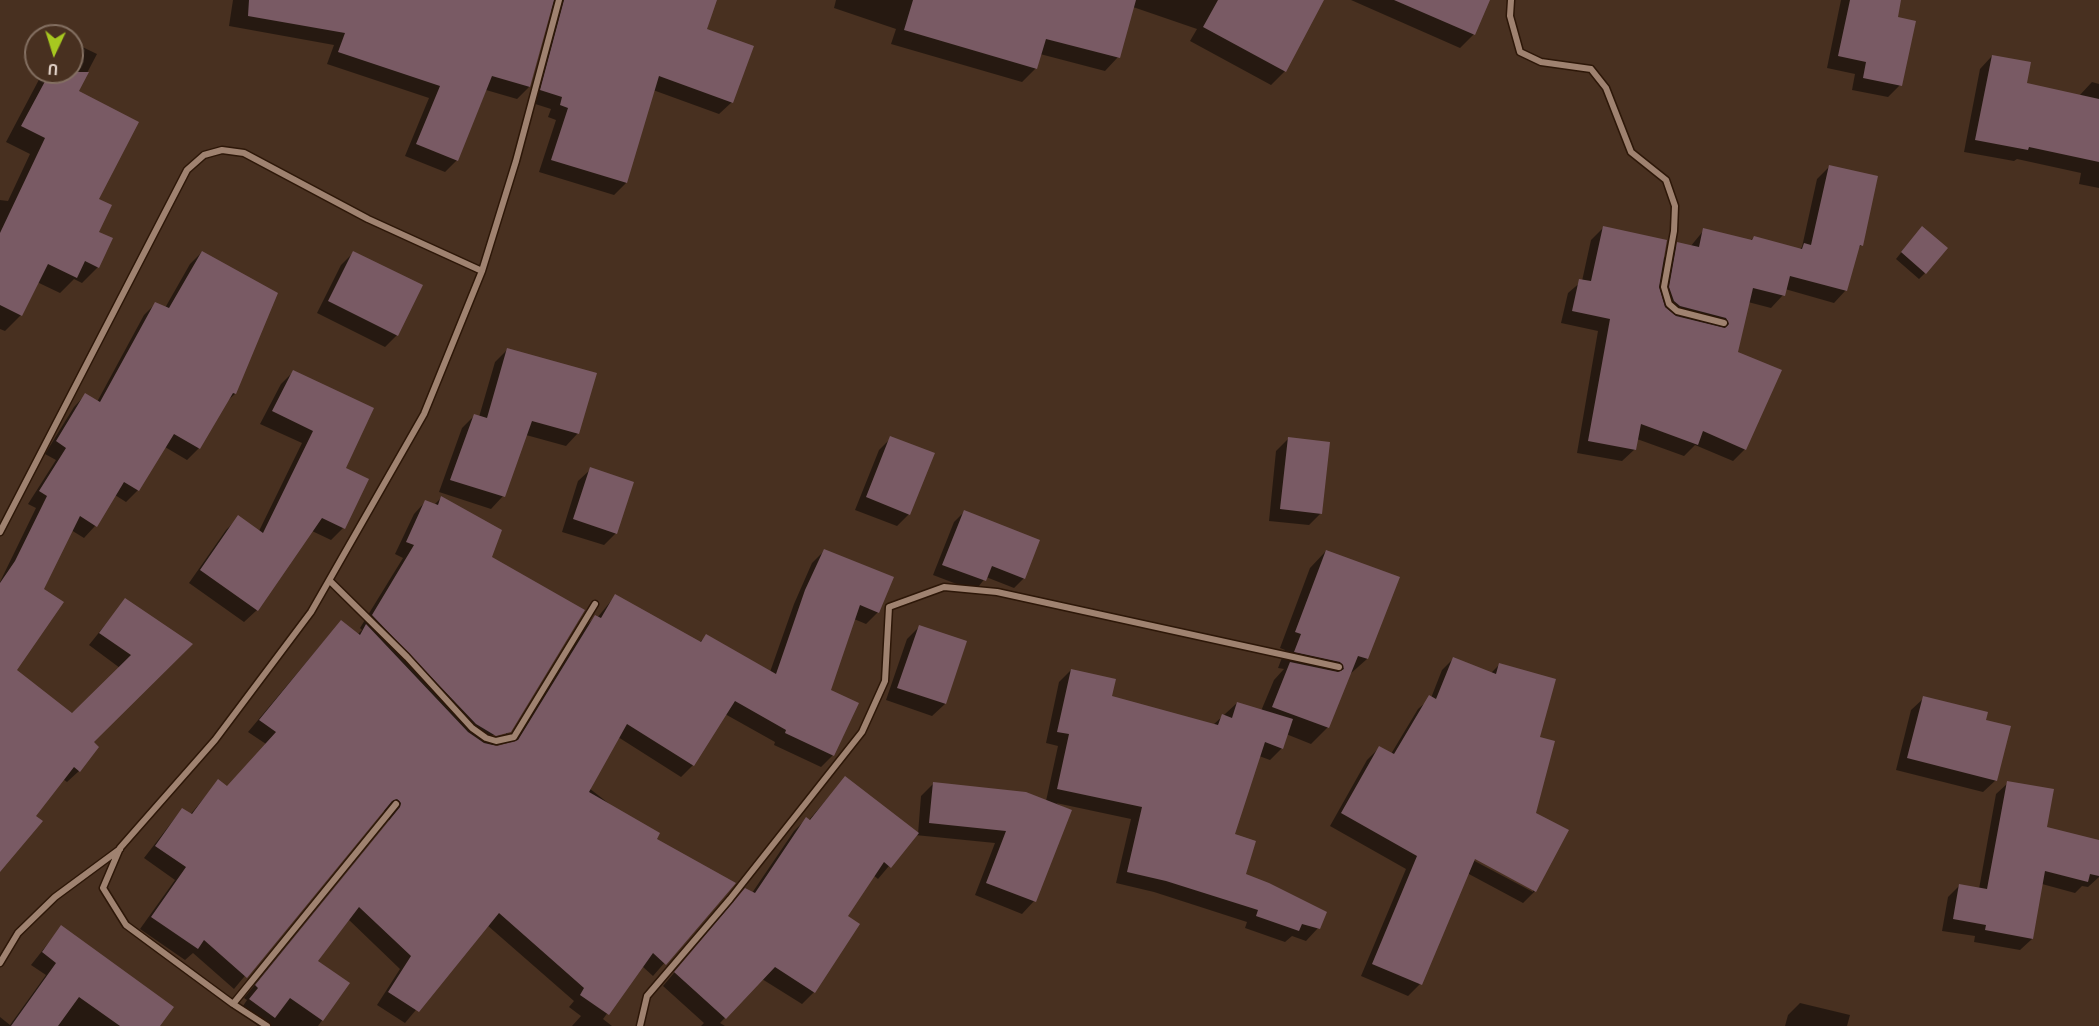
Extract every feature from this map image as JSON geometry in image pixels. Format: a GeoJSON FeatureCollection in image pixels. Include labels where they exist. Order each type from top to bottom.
{"type":"FeatureCollection","features":[{"type":"Feature","properties":{"kind":"street"},"geometry":{"type":"LineString","coordinates":[[0,963],[18,933],[55,897],[120,848],[215,740],[311,612],[330,581],[424,414],[482,271],[516,160],[559,0]]}},
{"type":"Feature","properties":{"kind":"street"},"geometry":{"type":"LineString","coordinates":[[1511,0],[1509,16],[1520,52],[1541,62],[1592,69],[1606,88],[1631,152],[1666,180],[1675,206],[1674,231],[1664,287],[1669,304],[1677,311],[1724,323]]}},
{"type":"Feature","properties":{"kind":"street"},"geometry":{"type":"LineString","coordinates":[[0,532],[187,170],[204,155],[222,150],[244,153],[368,219],[482,271]]}},
{"type":"Feature","properties":{"kind":"street"},"geometry":{"type":"LineString","coordinates":[[330,581],[407,657],[472,728],[486,738],[496,741],[514,737],[595,604]]}},
{"type":"Feature","properties":{"kind":"street"},"geometry":{"type":"LineString","coordinates":[[640,1026],[647,996],[730,899],[862,732],[885,681],[889,607],[944,587],[997,592],[1339,668]]}},
{"type":"Feature","properties":{"kind":"street"},"geometry":{"type":"LineString","coordinates":[[233,1004],[396,804]]}},
{"type":"Feature","properties":{"kind":"street"},"geometry":{"type":"LineString","coordinates":[[120,848],[103,888],[126,925],[233,1004],[267,1026]]}},
{"type":"Feature","properties":{"kind":"building"},"geometry":{"type":"Polygon","coordinates":[[[249,0],[554,0],[530,87],[492,76],[458,161],[416,144],[440,86],[338,52],[345,33],[248,16],[249,0]]]}},
{"type":"Feature","properties":{"kind":"building"},"geometry":{"type":"Polygon","coordinates":[[[564,0],[717,0],[707,29],[754,46],[733,103],[659,76],[627,183],[551,160],[568,108],[560,105],[562,97],[540,90],[564,0]]]}},
{"type":"Feature","properties":{"kind":"building"},"geometry":{"type":"Polygon","coordinates":[[[913,0],[1136,0],[1120,58],[1046,39],[1037,69],[904,30],[913,0]]]}},
{"type":"Feature","properties":{"kind":"building"},"geometry":{"type":"Polygon","coordinates":[[[1218,0],[1324,0],[1286,72],[1203,27],[1218,0]]]}},
{"type":"Feature","properties":{"kind":"building"},"geometry":{"type":"Polygon","coordinates":[[[1394,0],[1490,0],[1475,35],[1394,0]]]}},
{"type":"Feature","properties":{"kind":"building"},"geometry":{"type":"Polygon","coordinates":[[[1850,0],[1901,0],[1898,17],[1916,21],[1902,86],[1863,78],[1866,62],[1838,56],[1850,0]]]}},
{"type":"Feature","properties":{"kind":"building"},"geometry":{"type":"Polygon","coordinates":[[[1992,55],[2031,62],[2027,83],[2099,99],[2099,162],[2029,147],[2028,150],[1975,140],[1992,55]]]}},
{"type":"Feature","properties":{"kind":"building"},"geometry":{"type":"Polygon","coordinates":[[[84,72],[89,72],[84,82],[84,72]]]}},
{"type":"Feature","properties":{"kind":"building"},"geometry":{"type":"Polygon","coordinates":[[[44,84],[83,84],[79,91],[139,122],[99,199],[112,205],[99,232],[113,238],[99,268],[85,261],[77,278],[48,264],[22,316],[0,305],[0,233],[45,138],[21,126],[44,84]]]}},
{"type":"Feature","properties":{"kind":"building"},"geometry":{"type":"Polygon","coordinates":[[[1829,165],[1878,176],[1863,246],[1860,245],[1847,291],[1790,276],[1785,296],[1753,288],[1738,352],[1782,370],[1746,450],[1703,431],[1698,445],[1641,424],[1636,450],[1588,441],[1610,319],[1572,311],[1579,279],[1591,281],[1603,226],[1667,240],[1659,287],[1665,307],[1676,316],[1725,328],[1729,324],[1726,318],[1680,306],[1674,301],[1669,287],[1677,242],[1699,247],[1703,228],[1752,240],[1754,236],[1802,249],[1804,243],[1811,245],[1829,165]]]}},
{"type":"Feature","properties":{"kind":"building"},"geometry":{"type":"Polygon","coordinates":[[[1922,226],[1948,248],[1926,274],[1901,252],[1922,226]]]}},
{"type":"Feature","properties":{"kind":"building"},"geometry":{"type":"Polygon","coordinates":[[[202,251],[278,293],[236,394],[233,393],[200,449],[174,434],[139,491],[124,482],[97,527],[80,516],[44,589],[64,602],[17,670],[72,713],[131,655],[99,633],[125,598],[193,644],[94,742],[99,747],[80,772],[74,767],[36,816],[43,821],[0,872],[0,583],[15,561],[47,496],[39,491],[66,448],[56,441],[85,393],[100,402],[155,302],[169,308],[202,251]]]}},
{"type":"Feature","properties":{"kind":"building"},"geometry":{"type":"Polygon","coordinates":[[[353,251],[423,285],[398,336],[328,301],[353,251]]]}},
{"type":"Feature","properties":{"kind":"building"},"geometry":{"type":"Polygon","coordinates":[[[507,348],[597,373],[579,434],[532,421],[505,497],[450,480],[474,414],[487,418],[507,348]]]}},
{"type":"Feature","properties":{"kind":"building"},"geometry":{"type":"Polygon","coordinates":[[[293,370],[374,408],[346,468],[369,479],[345,529],[322,518],[258,611],[200,570],[238,515],[263,533],[313,431],[272,411],[293,370]]]}},
{"type":"Feature","properties":{"kind":"building"},"geometry":{"type":"Polygon","coordinates":[[[890,436],[935,453],[910,515],[866,497],[890,436]]]}},
{"type":"Feature","properties":{"kind":"building"},"geometry":{"type":"Polygon","coordinates":[[[1288,437],[1330,442],[1322,514],[1280,509],[1288,437]]]}},
{"type":"Feature","properties":{"kind":"building"},"geometry":{"type":"Polygon","coordinates":[[[590,467],[634,482],[617,534],[573,519],[590,467]]]}},
{"type":"Feature","properties":{"kind":"building"},"geometry":{"type":"Polygon","coordinates":[[[441,496],[502,530],[492,557],[585,610],[511,732],[496,736],[476,724],[372,615],[414,545],[406,542],[425,500],[438,505],[441,496]]]}},
{"type":"Feature","properties":{"kind":"building"},"geometry":{"type":"Polygon","coordinates":[[[964,510],[1040,540],[1025,579],[992,566],[986,581],[942,565],[964,510]]]}},
{"type":"Feature","properties":{"kind":"building"},"geometry":{"type":"Polygon","coordinates":[[[824,549],[894,577],[879,613],[860,605],[831,690],[859,703],[834,756],[785,733],[786,730],[735,701],[694,766],[627,724],[589,792],[660,833],[657,839],[736,883],[666,965],[653,953],[609,1015],[580,995],[584,988],[499,913],[419,1012],[388,992],[411,956],[359,907],[318,961],[350,983],[323,1021],[290,998],[275,1018],[249,999],[258,988],[255,985],[400,807],[401,803],[397,799],[392,801],[247,978],[204,940],[198,949],[151,917],[186,867],[155,846],[182,808],[192,814],[218,779],[227,786],[276,732],[259,720],[341,620],[360,635],[366,624],[468,732],[484,743],[497,746],[518,740],[595,615],[601,618],[615,594],[701,642],[706,634],[776,674],[805,590],[824,549]]]}},
{"type":"Feature","properties":{"kind":"building"},"geometry":{"type":"Polygon","coordinates":[[[1326,550],[1400,577],[1368,659],[1358,656],[1329,728],[1272,707],[1290,662],[1338,672],[1344,669],[1340,662],[1294,652],[1301,634],[1295,632],[1326,550]]]}},
{"type":"Feature","properties":{"kind":"building"},"geometry":{"type":"Polygon","coordinates":[[[919,625],[967,641],[946,704],[897,688],[919,625]]]}},
{"type":"Feature","properties":{"kind":"building"},"geometry":{"type":"Polygon","coordinates":[[[1453,657],[1496,674],[1499,663],[1556,679],[1540,737],[1555,741],[1536,813],[1569,830],[1536,892],[1475,859],[1422,985],[1372,964],[1417,856],[1341,813],[1379,746],[1394,754],[1429,695],[1436,699],[1453,657]]]}},
{"type":"Feature","properties":{"kind":"building"},"geometry":{"type":"Polygon","coordinates":[[[1071,669],[1116,679],[1112,696],[1218,725],[1222,714],[1232,718],[1237,702],[1293,719],[1283,749],[1265,742],[1235,834],[1256,841],[1246,874],[1327,912],[1320,929],[1302,924],[1299,931],[1256,916],[1258,910],[1166,881],[1127,872],[1142,807],[1057,789],[1069,734],[1057,732],[1071,669]]]}},
{"type":"Feature","properties":{"kind":"building"},"geometry":{"type":"Polygon","coordinates":[[[1923,696],[1988,712],[1986,720],[2011,726],[1997,781],[1907,758],[1923,696]]]}},
{"type":"Feature","properties":{"kind":"building"},"geometry":{"type":"Polygon","coordinates":[[[845,776],[919,833],[891,868],[884,862],[848,916],[860,924],[815,993],[775,967],[726,1019],[674,972],[745,888],[755,893],[806,817],[810,820],[845,776]]]}},
{"type":"Feature","properties":{"kind":"building"},"geometry":{"type":"Polygon","coordinates":[[[2007,781],[2054,789],[2047,827],[2099,840],[2099,876],[2090,874],[2088,882],[2045,871],[2033,939],[1985,930],[1986,925],[1953,919],[1959,884],[1987,889],[2007,781]]]}},
{"type":"Feature","properties":{"kind":"building"},"geometry":{"type":"Polygon","coordinates":[[[933,782],[1026,792],[1072,810],[1036,902],[986,883],[1006,831],[929,823],[933,782]]]}},
{"type":"Feature","properties":{"kind":"building"},"geometry":{"type":"Polygon","coordinates":[[[61,925],[174,1007],[160,1026],[120,1026],[79,997],[58,1026],[11,1026],[56,963],[42,952],[61,925]]]}}]}
